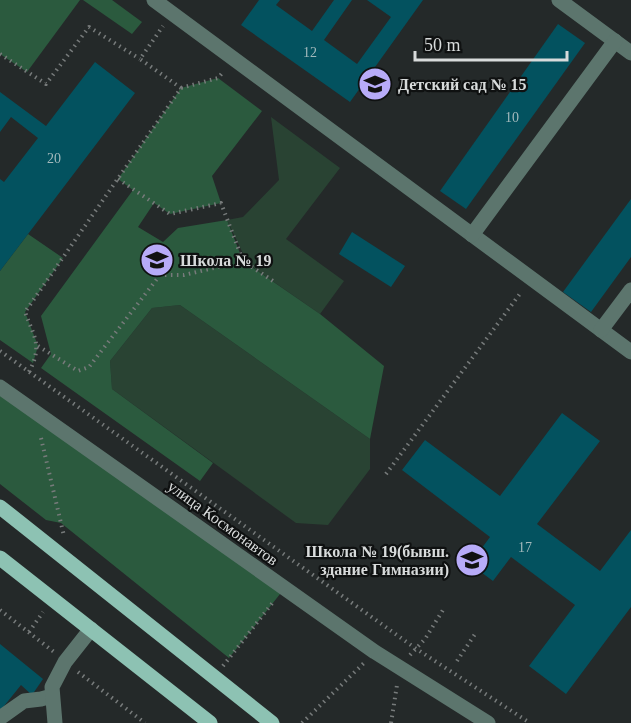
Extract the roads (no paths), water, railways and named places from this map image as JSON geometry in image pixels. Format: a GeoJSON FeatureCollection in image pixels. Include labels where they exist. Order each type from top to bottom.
{"type":"FeatureCollection","features":[{"type":"Feature","properties":{"kind":"main road"},"geometry":{"type":"LineString","coordinates":[[0,507],[272,723]]}},
{"type":"Feature","properties":{"kind":"main road"},"geometry":{"type":"LineString","coordinates":[[0,558],[210,723]]}},
{"type":"Feature","properties":{"kind":"street"},"geometry":{"type":"LineString","coordinates":[[154,0],[631,352]]}},
{"type":"Feature","properties":{"kind":"street"},"geometry":{"type":"LineString","coordinates":[[559,0],[631,53]]}},
{"type":"Feature","properties":{"kind":"street"},"geometry":{"type":"LineString","coordinates":[[472,235],[615,41]]}},
{"type":"Feature","properties":{"kind":"street"},"geometry":{"type":"LineString","coordinates":[[601,330],[631,290]]}},
{"type":"Feature","properties":{"kind":"street","name":"улица Космонавтов"},"geometry":{"type":"LineString","coordinates":[[0,387],[375,652],[488,723]]}},
{"type":"Feature","properties":{"kind":"street"},"geometry":{"type":"LineString","coordinates":[[54,723],[52,687],[65,662],[91,629]]}},
{"type":"Feature","properties":{"kind":"street"},"geometry":{"type":"LineString","coordinates":[[0,718],[24,701],[52,696]]}},
{"type":"Feature","properties":{"kind":"place","name":"Детский сад № 15"},"geometry":{"type":"Point","coordinates":[375,84]}},
{"type":"Feature","properties":{"kind":"place","name":"Школа № 19"},"geometry":{"type":"Point","coordinates":[157,260]}},
{"type":"Feature","properties":{"kind":"place","name":"Школа № 19(бывш. здание Гимназии)"},"geometry":{"type":"Point","coordinates":[472,560]}}]}
